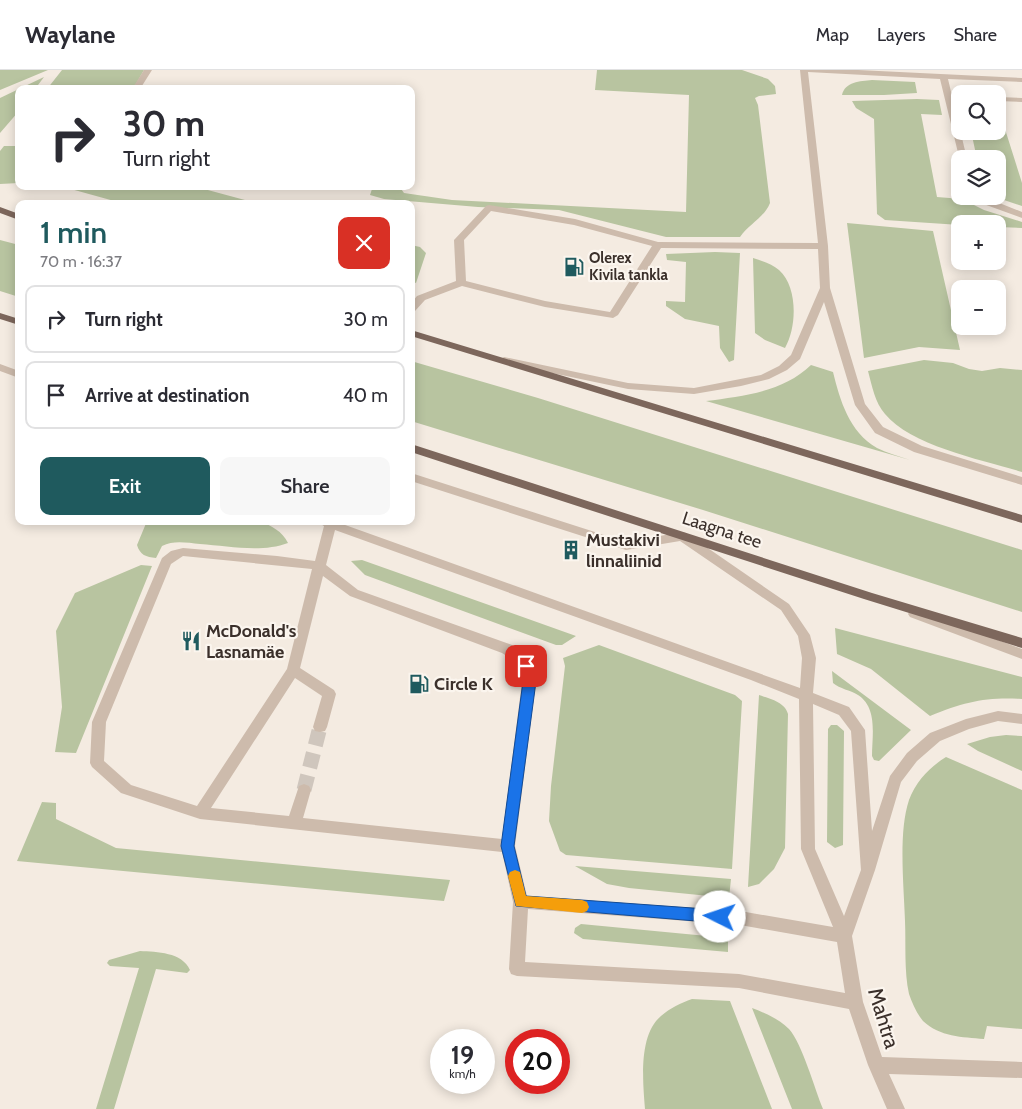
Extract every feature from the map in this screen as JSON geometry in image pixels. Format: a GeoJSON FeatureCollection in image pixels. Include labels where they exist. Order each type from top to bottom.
{"type":"FeatureCollection","features":[{"type":"Feature","properties":{"kind":"main road"},"geometry":{"type":"LineString","coordinates":[[0,210],[15,216]]}},
{"type":"Feature","properties":{"kind":"main road"},"geometry":{"type":"LineString","coordinates":[[0,219],[15,222]]}},
{"type":"Feature","properties":{"kind":"main road"},"geometry":{"type":"LineString","coordinates":[[0,316],[15,321]]}},
{"type":"Feature","properties":{"kind":"main road"},"geometry":{"type":"LineString","coordinates":[[415,333],[1022,520]]}},
{"type":"Feature","properties":{"kind":"main road","name":"Laagna tee"},"geometry":{"type":"LineString","coordinates":[[415,449],[868,596],[1022,643]]}},
{"type":"Feature","properties":{"kind":"street"},"geometry":{"type":"LineString","coordinates":[[139,85],[148,70]]}},
{"type":"Feature","properties":{"kind":"street"},"geometry":{"type":"LineString","coordinates":[[1022,80],[884,72],[805,70],[823,246],[825,288],[860,405],[879,430],[918,449],[1022,481]]}},
{"type":"Feature","properties":{"kind":"street"},"geometry":{"type":"LineString","coordinates":[[943,76],[961,150]]}},
{"type":"Feature","properties":{"kind":"street"},"geometry":{"type":"LineString","coordinates":[[1006,99],[1022,100]]}},
{"type":"Feature","properties":{"kind":"street"},"geometry":{"type":"LineString","coordinates":[[996,205],[1022,214]]}},
{"type":"Feature","properties":{"kind":"street"},"geometry":{"type":"LineString","coordinates":[[461,283],[459,240],[489,208],[575,222],[658,244],[823,246]]}},
{"type":"Feature","properties":{"kind":"street"},"geometry":{"type":"LineString","coordinates":[[415,305],[421,298],[461,283],[545,304],[613,315],[658,244]]}},
{"type":"Feature","properties":{"kind":"street"},"geometry":{"type":"LineString","coordinates":[[504,360],[628,386],[694,391],[741,383],[765,377],[783,368],[796,357],[825,288]]}},
{"type":"Feature","properties":{"kind":"street"},"geometry":{"type":"LineString","coordinates":[[0,367],[15,373]]}},
{"type":"Feature","properties":{"kind":"street"},"geometry":{"type":"LineString","coordinates":[[415,478],[626,546],[682,536]]}},
{"type":"Feature","properties":{"kind":"street"},"geometry":{"type":"LineString","coordinates":[[200,812],[293,670],[319,566],[326,525]]}},
{"type":"Feature","properties":{"kind":"street"},"geometry":{"type":"LineString","coordinates":[[332,525],[756,676],[844,711],[858,730],[868,870]]}},
{"type":"Feature","properties":{"kind":"street","name":"Mahtra"},"geometry":{"type":"LineString","coordinates":[[682,536],[785,607],[804,635],[809,658],[806,696],[808,849],[844,936],[855,1002],[876,1065],[896,1109]]}},
{"type":"Feature","properties":{"kind":"street"},"geometry":{"type":"LineString","coordinates":[[508,846],[200,812],[126,789],[97,763],[99,722],[166,561],[175,554],[183,552],[319,566],[354,593],[507,649],[523,660],[530,674],[508,846],[521,902],[517,969],[739,981],[855,1002]]}},
{"type":"Feature","properties":{"kind":"street"},"geometry":{"type":"LineString","coordinates":[[868,596],[1022,654]]}},
{"type":"Feature","properties":{"kind":"street"},"geometry":{"type":"LineString","coordinates":[[293,670],[328,694],[320,727]]}},
{"type":"Feature","properties":{"kind":"street"},"geometry":{"type":"LineString","coordinates":[[521,902],[740,918],[844,936],[868,870],[895,780],[912,757],[936,737],[966,724],[998,716],[1022,719]]}},
{"type":"Feature","properties":{"kind":"street"},"geometry":{"type":"LineString","coordinates":[[294,823],[304,790]]}},
{"type":"Feature","properties":{"kind":"street"},"geometry":{"type":"LineString","coordinates":[[876,1065],[1022,1070]]}},
{"type":"Feature","properties":{"kind":"green space"},"geometry":{"type":"Polygon","coordinates":[[[0,70],[48,70],[0,90],[0,70]]]}},
{"type":"Feature","properties":{"kind":"green space"},"geometry":{"type":"Polygon","coordinates":[[[62,70],[144,70],[135,85],[50,85],[62,70]]]}},
{"type":"Feature","properties":{"kind":"green space"},"geometry":{"type":"Polygon","coordinates":[[[597,70],[742,70],[768,79],[775,86],[776,94],[755,98],[758,105],[770,203],[764,213],[740,237],[666,237],[559,210],[478,207],[415,202],[415,200],[384,199],[370,195],[372,190],[402,190],[404,193],[452,200],[686,212],[689,95],[595,90],[597,70]]]}},
{"type":"Feature","properties":{"kind":"green space"},"geometry":{"type":"Polygon","coordinates":[[[44,77],[38,85],[27,85],[44,77]]]}},
{"type":"Feature","properties":{"kind":"green space"},"geometry":{"type":"Polygon","coordinates":[[[872,80],[915,82],[917,93],[842,95],[846,87],[850,85],[872,80]]]}},
{"type":"Feature","properties":{"kind":"green space"},"geometry":{"type":"Polygon","coordinates":[[[15,91],[15,116],[0,133],[0,98],[15,91]]]}},
{"type":"Feature","properties":{"kind":"green space"},"geometry":{"type":"Polygon","coordinates":[[[939,100],[942,115],[921,114],[937,197],[951,198],[951,205],[974,205],[1000,215],[951,215],[951,224],[885,220],[877,214],[874,119],[856,108],[852,101],[939,100]]]}},
{"type":"Feature","properties":{"kind":"green space"},"geometry":{"type":"Polygon","coordinates":[[[1006,132],[1022,183],[1022,206],[1006,201],[1006,150],[975,150],[973,140],[1006,140],[1006,132]]]}},
{"type":"Feature","properties":{"kind":"green space"},"geometry":{"type":"Polygon","coordinates":[[[4,146],[15,146],[15,183],[0,184],[0,151],[4,146]]]}},
{"type":"Feature","properties":{"kind":"green space"},"geometry":{"type":"Polygon","coordinates":[[[74,190],[208,190],[245,200],[111,200],[74,190]]]}},
{"type":"Feature","properties":{"kind":"green space"},"geometry":{"type":"Polygon","coordinates":[[[1006,217],[1022,222],[1022,228],[1006,227],[1006,217]]]}},
{"type":"Feature","properties":{"kind":"green space"},"geometry":{"type":"Polygon","coordinates":[[[847,223],[933,231],[951,310],[951,335],[957,335],[960,350],[919,347],[864,358],[847,223]]]}},
{"type":"Feature","properties":{"kind":"green space"},"geometry":{"type":"Polygon","coordinates":[[[0,240],[15,244],[15,296],[0,291],[0,240]]]}},
{"type":"Feature","properties":{"kind":"green space"},"geometry":{"type":"Polygon","coordinates":[[[415,246],[420,247],[426,253],[416,283],[415,246]]]}},
{"type":"Feature","properties":{"kind":"green space"},"geometry":{"type":"Polygon","coordinates":[[[740,253],[734,360],[729,362],[720,348],[719,326],[685,319],[666,306],[666,301],[685,302],[686,262],[667,260],[666,254],[740,253]]]}},
{"type":"Feature","properties":{"kind":"green space"},"geometry":{"type":"Polygon","coordinates":[[[753,258],[770,264],[779,270],[790,286],[794,308],[792,329],[785,348],[765,340],[755,333],[753,258]]]}},
{"type":"Feature","properties":{"kind":"green space"},"geometry":{"type":"Polygon","coordinates":[[[924,360],[953,363],[969,369],[982,371],[1000,368],[1022,370],[1022,472],[968,457],[929,443],[912,435],[885,414],[876,400],[868,371],[924,360]]]}},
{"type":"Feature","properties":{"kind":"green space"},"geometry":{"type":"Polygon","coordinates":[[[415,362],[538,398],[1022,550],[1022,612],[703,510],[415,422],[415,362]]]}},
{"type":"Feature","properties":{"kind":"green space"},"geometry":{"type":"Polygon","coordinates":[[[811,365],[833,372],[847,414],[859,433],[867,441],[881,450],[910,460],[706,401],[748,395],[775,387],[800,374],[811,365]]]}},
{"type":"Feature","properties":{"kind":"green space"},"geometry":{"type":"Polygon","coordinates":[[[145,525],[268,525],[283,535],[288,543],[267,548],[256,548],[176,542],[162,546],[156,558],[146,556],[137,545],[145,525]]]}},
{"type":"Feature","properties":{"kind":"green space"},"geometry":{"type":"Polygon","coordinates":[[[362,560],[576,636],[562,645],[556,645],[365,575],[351,561],[362,560]]]}},
{"type":"Feature","properties":{"kind":"green space"},"geometry":{"type":"Polygon","coordinates":[[[141,565],[152,566],[76,753],[55,752],[62,707],[56,631],[75,593],[141,565]]]}},
{"type":"Feature","properties":{"kind":"green space"},"geometry":{"type":"Polygon","coordinates":[[[835,628],[1022,677],[1022,699],[997,699],[975,702],[930,716],[871,669],[837,654],[835,628]]]}},
{"type":"Feature","properties":{"kind":"green space"},"geometry":{"type":"Polygon","coordinates":[[[599,645],[735,695],[742,701],[732,869],[566,855],[560,851],[549,821],[551,786],[565,666],[563,658],[599,645]]]}},
{"type":"Feature","properties":{"kind":"green space"},"geometry":{"type":"Polygon","coordinates":[[[832,671],[911,730],[879,761],[874,760],[872,756],[873,731],[869,707],[858,695],[833,683],[832,671]]]}},
{"type":"Feature","properties":{"kind":"green space"},"geometry":{"type":"Polygon","coordinates":[[[759,695],[780,704],[788,714],[785,848],[774,869],[759,884],[748,887],[759,695]]]}},
{"type":"Feature","properties":{"kind":"green space"},"geometry":{"type":"Polygon","coordinates":[[[831,725],[837,725],[844,731],[843,845],[835,848],[827,842],[828,729],[831,725]]]}},
{"type":"Feature","properties":{"kind":"green space"},"geometry":{"type":"Polygon","coordinates":[[[1022,736],[1022,771],[967,744],[990,737],[1022,736]]]}},
{"type":"Feature","properties":{"kind":"green space"},"geometry":{"type":"Polygon","coordinates":[[[946,757],[1022,790],[1022,1029],[987,1026],[984,1039],[952,1035],[930,1026],[923,1021],[913,1005],[907,985],[902,860],[906,813],[912,793],[920,781],[934,765],[946,757]]]}},
{"type":"Feature","properties":{"kind":"green space"},"geometry":{"type":"Polygon","coordinates":[[[42,802],[56,803],[56,819],[116,848],[450,880],[444,901],[17,861],[42,802]]]}},
{"type":"Feature","properties":{"kind":"green space"},"geometry":{"type":"Polygon","coordinates":[[[575,866],[731,879],[729,898],[607,884],[575,866]]]}},
{"type":"Feature","properties":{"kind":"green space"},"geometry":{"type":"Polygon","coordinates":[[[581,924],[728,938],[728,952],[583,939],[574,933],[575,928],[581,924]]]}},
{"type":"Feature","properties":{"kind":"green space"},"geometry":{"type":"Polygon","coordinates":[[[140,951],[175,956],[186,964],[190,970],[187,973],[156,969],[114,1109],[96,1109],[139,968],[110,966],[107,963],[109,960],[140,951]]]}},
{"type":"Feature","properties":{"kind":"green space"},"geometry":{"type":"Polygon","coordinates":[[[692,999],[730,1001],[772,1109],[645,1109],[643,1073],[645,1047],[649,1035],[654,1024],[664,1013],[692,999]]]}},
{"type":"Feature","properties":{"kind":"green space"},"geometry":{"type":"Polygon","coordinates":[[[752,1008],[781,1022],[794,1036],[823,1109],[792,1109],[752,1008]]]}},
{"type":"Feature","properties":{"kind":"tunnel"},"geometry":{"type":"LineString","coordinates":[[304,790],[320,727]]}},
{"type":"Feature","properties":{"kind":"slow traffic"},"geometry":{"type":"LineString","coordinates":[[515,876],[521,902],[582,907]]}},
{"type":"Feature","properties":{"kind":"place","name":"Olerex Kivila tankla"},"geometry":{"type":"Point","coordinates":[574,267]}},
{"type":"Feature","properties":{"kind":"place","name":"Mustakivi linnaliinid"},"geometry":{"type":"Point","coordinates":[571,550]}},
{"type":"Feature","properties":{"kind":"place","name":"McDonald's Lasnamäe"},"geometry":{"type":"Point","coordinates":[191,641]}},
{"type":"Feature","properties":{"kind":"place","name":"Circle K"},"geometry":{"type":"Point","coordinates":[419,684]}},
{"type":"Feature","properties":{"kind":"route"},"geometry":{"type":"LineString","coordinates":[[526,666],[530,674],[508,846],[521,902],[720,917]]}}]}
